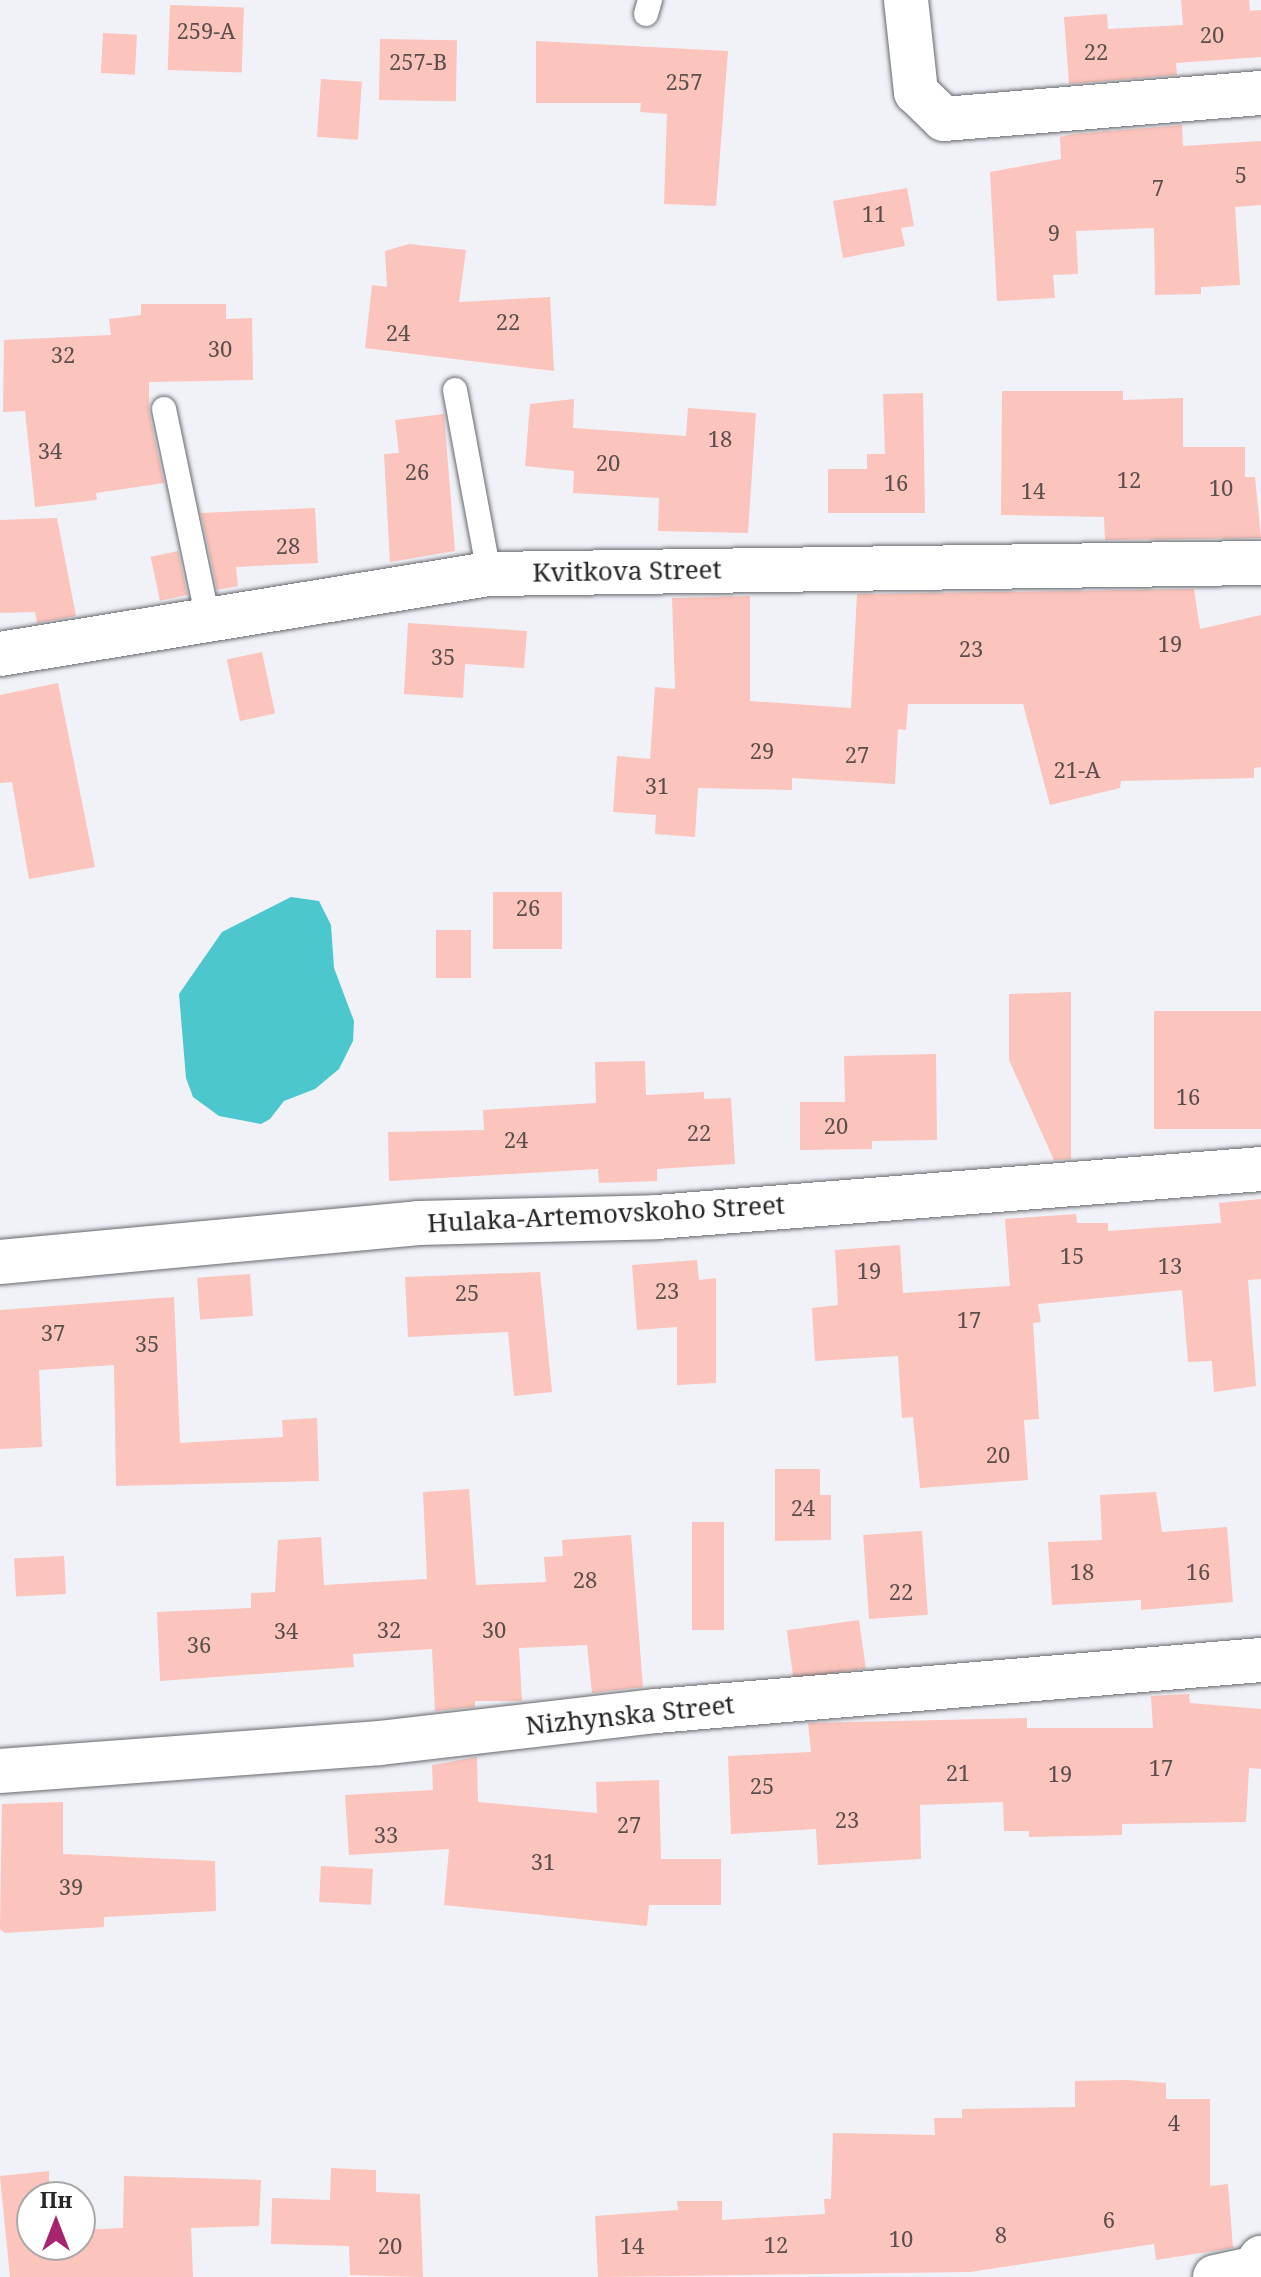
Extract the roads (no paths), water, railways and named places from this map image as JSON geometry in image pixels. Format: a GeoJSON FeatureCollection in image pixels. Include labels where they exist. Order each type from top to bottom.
{"type":"FeatureCollection","features":[{"type":"Feature","properties":{"kind":"street"},"geometry":{"type":"LineString","coordinates":[[906,0],[916,92],[944,119],[1261,93]]}},
{"type":"Feature","properties":{"kind":"street","name":"Kvitkova Street"},"geometry":{"type":"LineString","coordinates":[[0,654],[489,574],[1261,563]]}},
{"type":"Feature","properties":{"kind":"street","name":"Hulaka-Artemovskoho Street"},"geometry":{"type":"LineString","coordinates":[[0,1262],[418,1223],[657,1217],[1261,1169]]}},
{"type":"Feature","properties":{"kind":"street","name":"Nizhynska Street"},"geometry":{"type":"LineString","coordinates":[[0,1771],[379,1743],[656,1711],[1261,1660]]}},
{"type":"Feature","properties":{"kind":"street"},"geometry":{"type":"LineString","coordinates":[[1215,2277],[1253,2269],[1261,2258]]}},
{"type":"Feature","properties":{"kind":"lane"},"geometry":{"type":"LineString","coordinates":[[455,390],[489,574]]}},
{"type":"Feature","properties":{"kind":"lane"},"geometry":{"type":"LineString","coordinates":[[164,409],[208,620]]}},
{"type":"Feature","properties":{"kind":"water"},"geometry":{"type":"Polygon","coordinates":[[[291,897],[319,901],[331,925],[334,968],[354,1021],[353,1041],[339,1069],[315,1089],[284,1101],[270,1119],[261,1124],[219,1116],[193,1097],[186,1078],[179,994],[222,932],[291,897]]]}}]}
